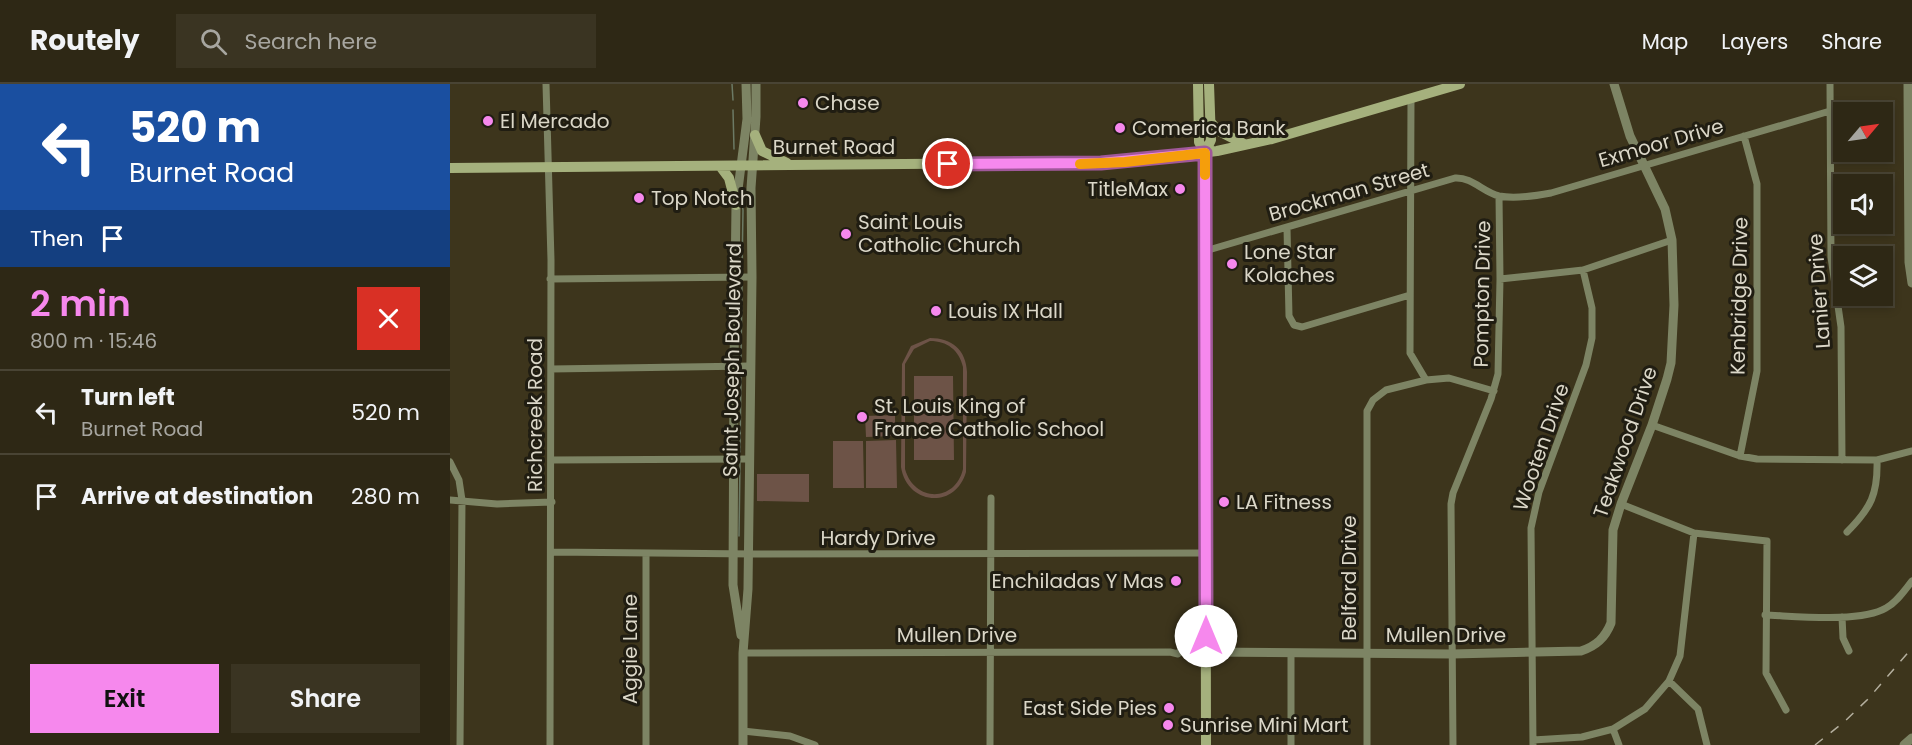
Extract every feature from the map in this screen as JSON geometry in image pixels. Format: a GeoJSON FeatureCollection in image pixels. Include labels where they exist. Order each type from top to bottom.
{"type":"FeatureCollection","features":[{"type":"Feature","properties":{"kind":"main road"},"geometry":{"type":"LineString","coordinates":[[1198,84],[1199,142],[1205,153]]}},
{"type":"Feature","properties":{"kind":"main road"},"geometry":{"type":"LineString","coordinates":[[1206,745],[1205,153],[1211,140],[1209,84]]}},
{"type":"Feature","properties":{"kind":"main road","name":"Burnet Road"},"geometry":{"type":"LineString","coordinates":[[450,168],[1087,164],[1149,160],[1205,153],[1272,139],[1458,84]]}},
{"type":"Feature","properties":{"kind":"main road"},"geometry":{"type":"LineString","coordinates":[[1210,121],[1217,130],[1244,144]]}},
{"type":"Feature","properties":{"kind":"main road"},"geometry":{"type":"LineString","coordinates":[[755,135],[762,151],[793,166]]}},
{"type":"Feature","properties":{"kind":"main road"},"geometry":{"type":"LineString","coordinates":[[720,166],[728,176],[736,205]]}},
{"type":"Feature","properties":{"kind":"street","name":"Richcreek Road"},"geometry":{"type":"LineString","coordinates":[[546,84],[549,166],[552,502],[550,745]]}},
{"type":"Feature","properties":{"kind":"street"},"geometry":{"type":"LineString","coordinates":[[746,84],[747,166]]}},
{"type":"Feature","properties":{"kind":"street"},"geometry":{"type":"LineString","coordinates":[[747,166],[755,135],[756,84]]}},
{"type":"Feature","properties":{"kind":"street","name":"Teakwood Drive"},"geometry":{"type":"LineString","coordinates":[[1601,640],[1608,632],[1611,623],[1613,530],[1652,425],[1671,363],[1674,305],[1672,240],[1665,209],[1630,136],[1614,84]]}},
{"type":"Feature","properties":{"kind":"street","name":"Lanier Drive"},"geometry":{"type":"LineString","coordinates":[[1830,84],[1831,257],[1841,327],[1842,460]]}},
{"type":"Feature","properties":{"kind":"street"},"geometry":{"type":"LineString","coordinates":[[1908,84],[1909,262],[1912,283]]}},
{"type":"Feature","properties":{"kind":"street"},"geometry":{"type":"LineString","coordinates":[[1411,99],[1410,353],[1426,380],[1449,378],[1494,391]]}},
{"type":"Feature","properties":{"kind":"street","name":"Exmoor Drive"},"geometry":{"type":"LineString","coordinates":[[1499,196],[1536,196],[1551,193],[1830,111]]}},
{"type":"Feature","properties":{"kind":"street","name":"Kenbridge Drive"},"geometry":{"type":"LineString","coordinates":[[1740,456],[1757,371],[1757,184],[1744,136]]}},
{"type":"Feature","properties":{"kind":"street","name":"Saint Joseph Boulevard"},"geometry":{"type":"LineString","coordinates":[[743,653],[733,585],[733,458],[736,205],[747,166]]}},
{"type":"Feature","properties":{"kind":"street","name":"Saint Joseph Boulevard"},"geometry":{"type":"LineString","coordinates":[[743,653],[748,589],[752,277],[751,188],[747,166]]}},
{"type":"Feature","properties":{"kind":"street","name":"Brockman Street"},"geometry":{"type":"LineString","coordinates":[[1205,250],[1462,177],[1499,196]]}},
{"type":"Feature","properties":{"kind":"street","name":"Pompton Drive"},"geometry":{"type":"LineString","coordinates":[[1453,745],[1451,504],[1494,391],[1498,374],[1499,196]]}},
{"type":"Feature","properties":{"kind":"street"},"geometry":{"type":"LineString","coordinates":[[1287,228],[1289,316],[1294,325],[1302,327],[1410,295]]}},
{"type":"Feature","properties":{"kind":"street"},"geometry":{"type":"LineString","coordinates":[[1500,279],[1583,270],[1672,240]]}},
{"type":"Feature","properties":{"kind":"street","name":"Wooten Drive"},"geometry":{"type":"LineString","coordinates":[[1533,742],[1531,528],[1539,492],[1586,365],[1592,338],[1592,308],[1583,270]]}},
{"type":"Feature","properties":{"kind":"street"},"geometry":{"type":"LineString","coordinates":[[550,279],[752,277]]}},
{"type":"Feature","properties":{"kind":"street"},"geometry":{"type":"LineString","coordinates":[[551,369],[750,366]]}},
{"type":"Feature","properties":{"kind":"street","name":"Belford Drive"},"geometry":{"type":"LineString","coordinates":[[1367,745],[1367,411],[1373,400],[1386,390],[1426,380]]}},
{"type":"Feature","properties":{"kind":"street"},"geometry":{"type":"LineString","coordinates":[[1652,425],[1740,456],[1770,460],[1877,460],[1912,451]]}},
{"type":"Feature","properties":{"kind":"street"},"geometry":{"type":"LineString","coordinates":[[551,460],[749,459]]}},
{"type":"Feature","properties":{"kind":"street"},"geometry":{"type":"LineString","coordinates":[[1847,532],[1863,516],[1872,502],[1877,477],[1877,460]]}},
{"type":"Feature","properties":{"kind":"street"},"geometry":{"type":"LineString","coordinates":[[450,462],[459,480],[462,500],[460,745]]}},
{"type":"Feature","properties":{"kind":"street"},"geometry":{"type":"LineString","coordinates":[[990,745],[991,498]]}},
{"type":"Feature","properties":{"kind":"street"},"geometry":{"type":"LineString","coordinates":[[450,500],[497,504],[552,502]]}},
{"type":"Feature","properties":{"kind":"street"},"geometry":{"type":"LineString","coordinates":[[1621,504],[1694,533],[1767,541],[1766,673],[1786,710]]}},
{"type":"Feature","properties":{"kind":"street"},"geometry":{"type":"LineString","coordinates":[[1533,742],[1582,737],[1613,729],[1645,709],[1669,681],[1680,656],[1694,533]]}},
{"type":"Feature","properties":{"kind":"street","name":"Hardy Drive"},"geometry":{"type":"LineString","coordinates":[[551,552],[992,555],[1205,553]]}},
{"type":"Feature","properties":{"kind":"street","name":"Aggie Lane"},"geometry":{"type":"LineString","coordinates":[[646,553],[646,745]]}},
{"type":"Feature","properties":{"kind":"street"},"geometry":{"type":"LineString","coordinates":[[1765,615],[1842,617],[1884,610],[1893,604],[1912,581]]}},
{"type":"Feature","properties":{"kind":"street"},"geometry":{"type":"LineString","coordinates":[[1842,617],[1843,638],[1849,651]]}},
{"type":"Feature","properties":{"kind":"street","name":"Mullen Drive"},"geometry":{"type":"LineString","coordinates":[[743,653],[1532,653],[1581,651],[1601,640]]}},
{"type":"Feature","properties":{"kind":"street"},"geometry":{"type":"LineString","coordinates":[[743,653],[743,745]]}},
{"type":"Feature","properties":{"kind":"street"},"geometry":{"type":"LineString","coordinates":[[1291,653],[1292,745]]}},
{"type":"Feature","properties":{"kind":"street"},"geometry":{"type":"LineString","coordinates":[[1669,681],[1698,709],[1707,745]]}},
{"type":"Feature","properties":{"kind":"street"},"geometry":{"type":"LineString","coordinates":[[1613,729],[1619,745]]}},
{"type":"Feature","properties":{"kind":"street"},"geometry":{"type":"LineString","coordinates":[[743,731],[790,736],[815,745]]}},
{"type":"Feature","properties":{"kind":"street"},"geometry":{"type":"LineString","coordinates":[[1904,745],[1912,738]]}},
{"type":"Feature","properties":{"kind":"shaded area"},"geometry":{"type":"Polygon","coordinates":[[[930,338],[945,340],[961,352],[966,364],[966,472],[952,493],[942,497],[932,498],[912,489],[905,480],[901,467],[902,364],[911,346],[930,338]],[[930,341],[914,349],[905,364],[905,469],[917,488],[934,494],[944,493],[952,488],[959,480],[963,469],[963,367],[955,351],[942,343],[930,341]]]}},
{"type":"Feature","properties":{"kind":"shaded area"},"geometry":{"type":"Polygon","coordinates":[[[914,376],[953,376],[954,460],[914,460],[914,376]]]}},
{"type":"Feature","properties":{"kind":"shaded area"},"geometry":{"type":"Polygon","coordinates":[[[895,415],[895,436],[866,437],[865,416],[895,415]]]}},
{"type":"Feature","properties":{"kind":"shaded area"},"geometry":{"type":"Polygon","coordinates":[[[896,440],[897,488],[866,488],[866,441],[896,440]]]}},
{"type":"Feature","properties":{"kind":"shaded area"},"geometry":{"type":"Polygon","coordinates":[[[833,441],[863,441],[864,488],[833,488],[833,441]]]}},
{"type":"Feature","properties":{"kind":"shaded area"},"geometry":{"type":"Polygon","coordinates":[[[757,474],[809,474],[809,502],[757,501],[757,474]]]}},
{"type":"Feature","properties":{"kind":"waterway"},"geometry":{"type":"LineString","coordinates":[[732,84],[733,100]]}},
{"type":"Feature","properties":{"kind":"waterway"},"geometry":{"type":"LineString","coordinates":[[733,110],[734,149]]}},
{"type":"Feature","properties":{"kind":"waterway"},"geometry":{"type":"LineString","coordinates":[[741,199],[743,210],[742,270]]}},
{"type":"Feature","properties":{"kind":"waterway"},"geometry":{"type":"LineString","coordinates":[[741,359],[742,284]]}},
{"type":"Feature","properties":{"kind":"waterway"},"geometry":{"type":"LineString","coordinates":[[740,452],[741,373]]}},
{"type":"Feature","properties":{"kind":"waterway"},"geometry":{"type":"LineString","coordinates":[[739,536],[740,463]]}},
{"type":"Feature","properties":{"kind":"railway"},"geometry":{"type":"LineString","coordinates":[[1815,745],[1868,699],[1912,648]]}},
{"type":"Feature","properties":{"kind":"slow traffic"},"geometry":{"type":"LineString","coordinates":[[1080,164],[1125,162],[1205,153],[1205,175]]}},
{"type":"Feature","properties":{"kind":"place","name":"Chase"},"geometry":{"type":"Point","coordinates":[803,103]}},
{"type":"Feature","properties":{"kind":"place","name":"El Mercado"},"geometry":{"type":"Point","coordinates":[488,121]}},
{"type":"Feature","properties":{"kind":"place","name":"Comerica Bank"},"geometry":{"type":"Point","coordinates":[1120,128]}},
{"type":"Feature","properties":{"kind":"place","name":"TitleMax"},"geometry":{"type":"Point","coordinates":[1180,189]}},
{"type":"Feature","properties":{"kind":"place","name":"Top Notch"},"geometry":{"type":"Point","coordinates":[639,198]}},
{"type":"Feature","properties":{"kind":"place","name":"Saint Louis Catholic Church"},"geometry":{"type":"Point","coordinates":[846,234]}},
{"type":"Feature","properties":{"kind":"place","name":"Lone Star Kolaches"},"geometry":{"type":"Point","coordinates":[1232,264]}},
{"type":"Feature","properties":{"kind":"place","name":"Louis IX Hall"},"geometry":{"type":"Point","coordinates":[936,311]}},
{"type":"Feature","properties":{"kind":"place","name":"St. Louis King of France Catholic School"},"geometry":{"type":"Point","coordinates":[862,417]}},
{"type":"Feature","properties":{"kind":"place","name":"LA Fitness"},"geometry":{"type":"Point","coordinates":[1224,502]}},
{"type":"Feature","properties":{"kind":"place","name":"Enchiladas Y Mas"},"geometry":{"type":"Point","coordinates":[1176,581]}},
{"type":"Feature","properties":{"kind":"place","name":"East Side Pies"},"geometry":{"type":"Point","coordinates":[1169,708]}},
{"type":"Feature","properties":{"kind":"place","name":"Sunrise Mini Mart"},"geometry":{"type":"Point","coordinates":[1168,725]}},
{"type":"Feature","properties":{"kind":"route"},"geometry":{"type":"LineString","coordinates":[[948,164],[1087,164],[1205,153],[1206,636]]}}]}
